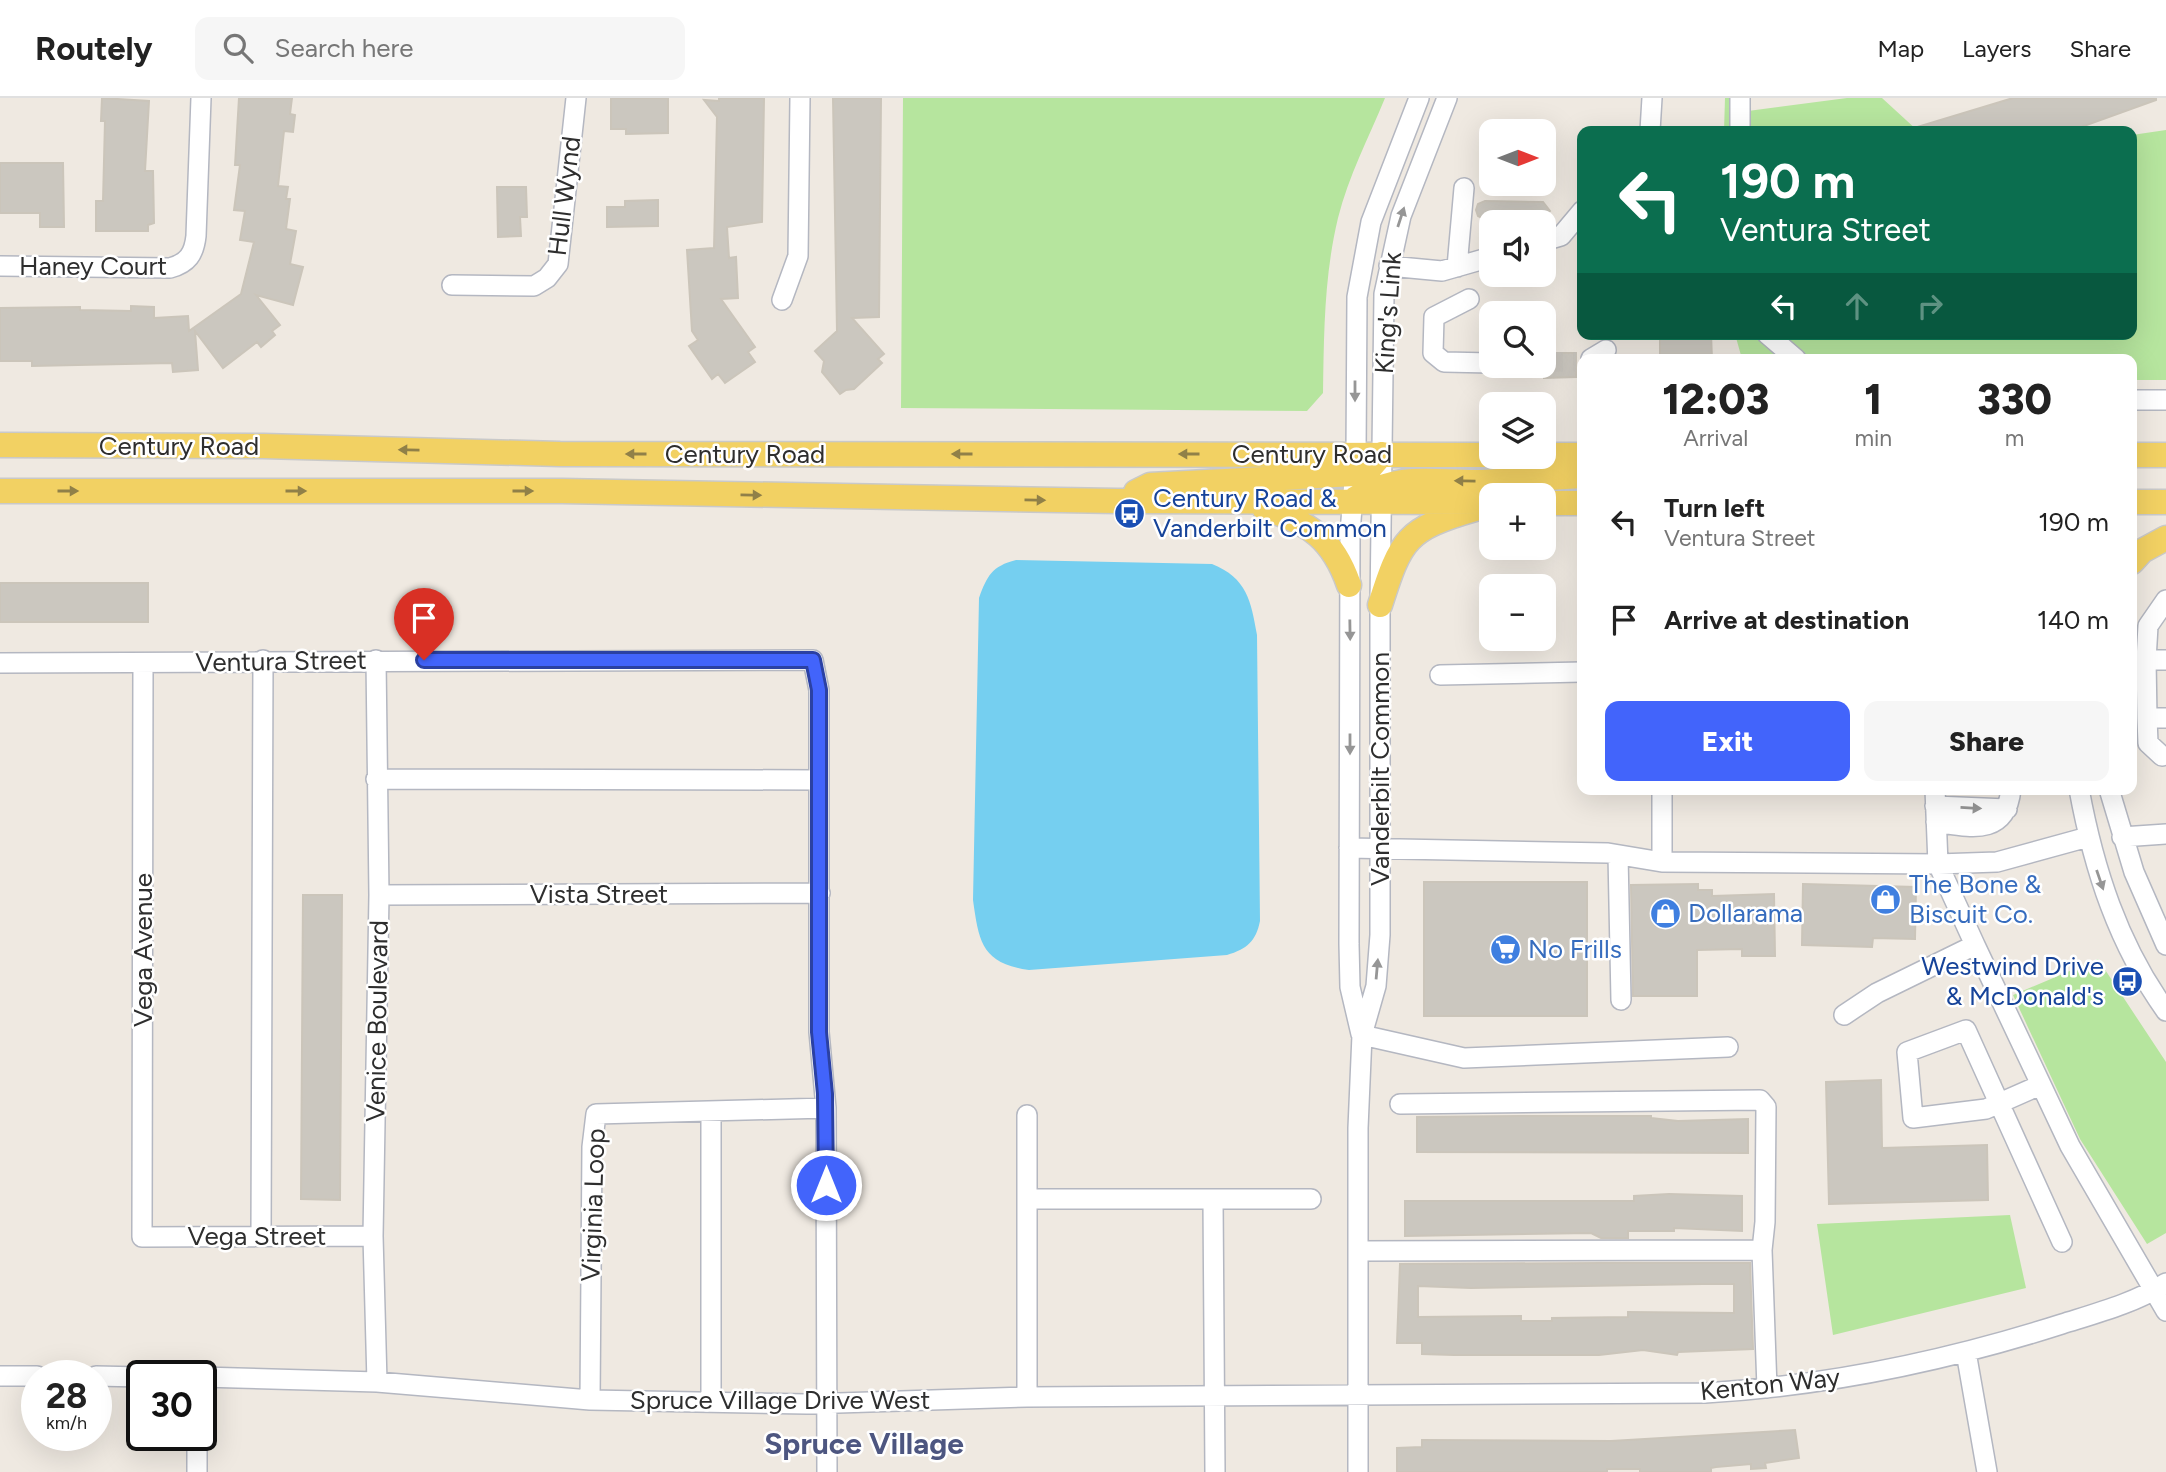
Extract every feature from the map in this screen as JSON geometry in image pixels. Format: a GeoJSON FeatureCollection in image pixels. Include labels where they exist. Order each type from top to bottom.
{"type":"FeatureCollection","features":[{"type":"Feature","properties":{"kind":"main road","name":"Century Road"},"geometry":{"type":"LineString","coordinates":[[0,445],[263,446],[561,454],[1355,464]]}},
{"type":"Feature","properties":{"kind":"main road","name":"Century Road"},"geometry":{"type":"LineString","coordinates":[[1382,454],[1479,455]]}},
{"type":"Feature","properties":{"kind":"main road"},"geometry":{"type":"LineString","coordinates":[[1117,501],[1150,485],[1355,464],[1370,468],[1382,454]]}},
{"type":"Feature","properties":{"kind":"main road"},"geometry":{"type":"LineString","coordinates":[[1556,455],[1577,455]]}},
{"type":"Feature","properties":{"kind":"main road"},"geometry":{"type":"LineString","coordinates":[[2137,455],[2166,455]]}},
{"type":"Feature","properties":{"kind":"main road"},"geometry":{"type":"LineString","coordinates":[[1351,501],[1383,493],[1577,476]]}},
{"type":"Feature","properties":{"kind":"main road","name":"Century Road"},"geometry":{"type":"LineString","coordinates":[[0,491],[562,491],[1117,501],[1351,501]]}},
{"type":"Feature","properties":{"kind":"main road","name":"Century Road"},"geometry":{"type":"LineString","coordinates":[[1383,493],[1479,502]]}},
{"type":"Feature","properties":{"kind":"main road"},"geometry":{"type":"LineString","coordinates":[[1244,501],[1296,519],[1310,528],[1340,559],[1349,585]]}},
{"type":"Feature","properties":{"kind":"main road"},"geometry":{"type":"LineString","coordinates":[[2137,502],[2166,502]]}},
{"type":"Feature","properties":{"kind":"main road"},"geometry":{"type":"LineString","coordinates":[[1556,503],[1577,503]]}},
{"type":"Feature","properties":{"kind":"main road"},"geometry":{"type":"LineString","coordinates":[[1380,605],[1401,548],[1433,522],[1479,507]]}},
{"type":"Feature","properties":{"kind":"main road"},"geometry":{"type":"LineString","coordinates":[[2137,556],[2166,538]]}},
{"type":"Feature","properties":{"kind":"street","name":"Haney Court"},"geometry":{"type":"LineString","coordinates":[[0,266],[170,268],[187,261],[194,250],[196,236],[201,98]]}},
{"type":"Feature","properties":{"kind":"street","name":"Hull Wynd"},"geometry":{"type":"LineString","coordinates":[[452,285],[534,286],[547,278],[558,264],[576,98]]}},
{"type":"Feature","properties":{"kind":"street"},"geometry":{"type":"LineString","coordinates":[[782,300],[798,256],[800,98]]}},
{"type":"Feature","properties":{"kind":"street","name":"King's Link"},"geometry":{"type":"LineString","coordinates":[[1351,501],[1355,464],[1355,328],[1362,261],[1384,184],[1419,98]]}},
{"type":"Feature","properties":{"kind":"street","name":"King's Link"},"geometry":{"type":"LineString","coordinates":[[1383,493],[1383,318],[1389,266],[1401,216],[1447,98]]}},
{"type":"Feature","properties":{"kind":"street"},"geometry":{"type":"LineString","coordinates":[[1650,126],[1652,98]]}},
{"type":"Feature","properties":{"kind":"street"},"geometry":{"type":"LineString","coordinates":[[1740,98],[1740,126]]}},
{"type":"Feature","properties":{"kind":"street"},"geometry":{"type":"LineString","coordinates":[[1457,267],[1464,188]]}},
{"type":"Feature","properties":{"kind":"street"},"geometry":{"type":"LineString","coordinates":[[1556,238],[1561,236],[1577,217]]}},
{"type":"Feature","properties":{"kind":"street"},"geometry":{"type":"LineString","coordinates":[[1389,266],[1442,271],[1479,261]]}},
{"type":"Feature","properties":{"kind":"street"},"geometry":{"type":"LineString","coordinates":[[1469,299],[1434,317],[1433,353],[1444,362],[1479,363]]}},
{"type":"Feature","properties":{"kind":"street"},"geometry":{"type":"LineString","coordinates":[[1774,340],[1790,354]]}},
{"type":"Feature","properties":{"kind":"street"},"geometry":{"type":"LineString","coordinates":[[2137,400],[2166,400]]}},
{"type":"Feature","properties":{"kind":"street","name":"Vanderbilt Common"},"geometry":{"type":"LineString","coordinates":[[1362,1035],[1376,986],[1380,935],[1380,605],[1383,493]]}},
{"type":"Feature","properties":{"kind":"street","name":"Vanderbilt Common"},"geometry":{"type":"LineString","coordinates":[[1351,501],[1350,988],[1362,1035],[1359,1472]]}},
{"type":"Feature","properties":{"kind":"street"},"geometry":{"type":"LineString","coordinates":[[2162,756],[2148,744],[2156,718],[2146,660],[2148,626],[2166,600]]}},
{"type":"Feature","properties":{"kind":"street"},"geometry":{"type":"LineString","coordinates":[[261,1237],[263,660]]}},
{"type":"Feature","properties":{"kind":"street","name":"Venice Boulevard"},"geometry":{"type":"LineString","coordinates":[[376,660],[379,895],[373,1236],[377,1382]]}},
{"type":"Feature","properties":{"kind":"street","name":"Ventura Street"},"geometry":{"type":"LineString","coordinates":[[0,663],[813,660],[819,690],[819,780]]}},
{"type":"Feature","properties":{"kind":"street"},"geometry":{"type":"LineString","coordinates":[[2146,660],[2166,660]]}},
{"type":"Feature","properties":{"kind":"street","name":"Vega Avenue"},"geometry":{"type":"LineString","coordinates":[[142,1237],[143,663]]}},
{"type":"Feature","properties":{"kind":"street"},"geometry":{"type":"LineString","coordinates":[[1440,675],[1577,672]]}},
{"type":"Feature","properties":{"kind":"street"},"geometry":{"type":"LineString","coordinates":[[376,779],[819,780],[819,1032],[825,1108],[827,1472]]}},
{"type":"Feature","properties":{"kind":"street"},"geometry":{"type":"LineString","coordinates":[[1662,795],[1662,862]]}},
{"type":"Feature","properties":{"kind":"street"},"geometry":{"type":"LineString","coordinates":[[2010,795],[2007,810],[2000,818],[1986,826],[1935,806],[1938,863],[2070,1146],[2161,1287],[2166,1311]]}},
{"type":"Feature","properties":{"kind":"street"},"geometry":{"type":"LineString","coordinates":[[2080,795],[2099,879],[2127,948],[2166,1012]]}},
{"type":"Feature","properties":{"kind":"street"},"geometry":{"type":"LineString","coordinates":[[2111,795],[2122,837],[2166,945]]}},
{"type":"Feature","properties":{"kind":"street"},"geometry":{"type":"LineString","coordinates":[[2122,837],[2166,834]]}},
{"type":"Feature","properties":{"kind":"street"},"geometry":{"type":"LineString","coordinates":[[1349,848],[1618,855],[1662,862],[1938,863],[1997,862],[2088,837]]}},
{"type":"Feature","properties":{"kind":"street"},"geometry":{"type":"LineString","coordinates":[[1618,855],[1621,1000]]}},
{"type":"Feature","properties":{"kind":"street","name":"Vista Street"},"geometry":{"type":"LineString","coordinates":[[379,895],[820,893]]}},
{"type":"Feature","properties":{"kind":"street"},"geometry":{"type":"LineString","coordinates":[[1844,1015],[1878,993],[1975,945]]}},
{"type":"Feature","properties":{"kind":"street"},"geometry":{"type":"LineString","coordinates":[[2038,1086],[2000,1105],[1913,1118],[1907,1052],[1966,1030],[2000,1105],[2062,1242]]}},
{"type":"Feature","properties":{"kind":"street"},"geometry":{"type":"LineString","coordinates":[[1362,1035],[1464,1058],[1728,1047]]}},
{"type":"Feature","properties":{"kind":"street"},"geometry":{"type":"LineString","coordinates":[[1401,1104],[1760,1100],[1766,1107],[1765,1222],[1762,1250],[1767,1388]]}},
{"type":"Feature","properties":{"kind":"street","name":"Virginia Loop"},"geometry":{"type":"LineString","coordinates":[[590,1400],[592,1147],[596,1114],[825,1108]]}},
{"type":"Feature","properties":{"kind":"street"},"geometry":{"type":"LineString","coordinates":[[710,1112],[711,1402]]}},
{"type":"Feature","properties":{"kind":"street"},"geometry":{"type":"LineString","coordinates":[[1027,1115],[1027,1397]]}},
{"type":"Feature","properties":{"kind":"street"},"geometry":{"type":"LineString","coordinates":[[1029,1199],[1311,1199]]}},
{"type":"Feature","properties":{"kind":"street"},"geometry":{"type":"LineString","coordinates":[[1213,1200],[1215,1472]]}},
{"type":"Feature","properties":{"kind":"street","name":"Vega Street"},"geometry":{"type":"LineString","coordinates":[[142,1237],[373,1236]]}},
{"type":"Feature","properties":{"kind":"street"},"geometry":{"type":"LineString","coordinates":[[1359,1251],[1762,1250]]}},
{"type":"Feature","properties":{"kind":"street","name":"Kenton Way"},"geometry":{"type":"LineString","coordinates":[[1359,1394],[1671,1394],[1767,1388],[1888,1370],[1966,1352],[2113,1308],[2161,1287]]}},
{"type":"Feature","properties":{"kind":"street"},"geometry":{"type":"LineString","coordinates":[[1966,1352],[1987,1472]]}},
{"type":"Feature","properties":{"kind":"street"},"geometry":{"type":"LineString","coordinates":[[0,1376],[21,1376]]}},
{"type":"Feature","properties":{"kind":"street","name":"Spruce Village Drive West"},"geometry":{"type":"LineString","coordinates":[[217,1377],[377,1382],[590,1400],[827,1404],[1027,1397],[1359,1394]]}},
{"type":"Feature","properties":{"kind":"street"},"geometry":{"type":"LineString","coordinates":[[197,1451],[197,1472]]}},
{"type":"Feature","properties":{"kind":"green space"},"geometry":{"type":"Polygon","coordinates":[[[903,98],[1385,98],[1347,187],[1333,240],[1326,305],[1323,393],[1307,411],[901,408],[903,98]]]}},
{"type":"Feature","properties":{"kind":"green space"},"geometry":{"type":"Polygon","coordinates":[[[1725,98],[1747,98],[1748,111],[1847,98],[1882,98],[1913,126],[1724,126],[1725,98]]]}},
{"type":"Feature","properties":{"kind":"green space"},"geometry":{"type":"Polygon","coordinates":[[[2166,130],[2166,380],[2137,380],[2137,354],[1741,354],[1737,340],[2137,340],[2137,134],[2166,130]]]}},
{"type":"Feature","properties":{"kind":"green space"},"geometry":{"type":"Polygon","coordinates":[[[2098,959],[2166,1062],[2166,1233],[2147,1244],[2080,1139],[2013,995],[2098,959]]]}},
{"type":"Feature","properties":{"kind":"green space"},"geometry":{"type":"Polygon","coordinates":[[[2010,1215],[2026,1288],[1833,1335],[1817,1224],[2010,1215]]]}},
{"type":"Feature","properties":{"kind":"water"},"geometry":{"type":"Polygon","coordinates":[[[1016,560],[1212,564],[1233,576],[1245,592],[1257,635],[1260,921],[1253,939],[1240,950],[1227,955],[1029,970],[1001,962],[986,948],[978,928],[973,900],[979,598],[992,573],[1001,565],[1016,560]]]}},
{"type":"Feature","properties":{"kind":"building"},"geometry":{"type":"Polygon","coordinates":[[[102,98],[149,101],[145,171],[153,171],[154,223],[148,225],[148,231],[96,231],[96,201],[103,201],[105,121],[101,121],[102,98]]]}},
{"type":"Feature","properties":{"kind":"building"},"geometry":{"type":"Polygon","coordinates":[[[239,98],[292,98],[290,114],[295,115],[293,132],[284,131],[278,186],[288,187],[286,199],[290,199],[286,229],[296,231],[290,264],[303,267],[293,305],[256,295],[280,325],[272,331],[275,335],[261,347],[257,342],[223,368],[195,331],[198,370],[173,372],[172,363],[32,366],[32,361],[0,361],[0,308],[80,307],[80,310],[131,311],[131,306],[154,307],[154,318],[188,316],[189,331],[241,294],[254,242],[240,240],[245,211],[234,210],[240,165],[235,165],[239,98]]]}},
{"type":"Feature","properties":{"kind":"building"},"geometry":{"type":"Polygon","coordinates":[[[611,98],[668,98],[668,133],[626,134],[626,129],[611,129],[611,98]]]}},
{"type":"Feature","properties":{"kind":"building"},"geometry":{"type":"Polygon","coordinates":[[[719,98],[764,98],[762,222],[727,227],[729,258],[736,257],[738,298],[721,299],[755,347],[748,352],[755,362],[725,383],[718,374],[712,379],[689,346],[698,340],[692,331],[687,250],[714,248],[717,117],[704,100],[719,101],[719,98]]]}},
{"type":"Feature","properties":{"kind":"building"},"geometry":{"type":"Polygon","coordinates":[[[833,98],[881,98],[879,317],[852,318],[884,354],[878,359],[882,363],[854,389],[840,394],[822,372],[824,361],[815,351],[837,331],[833,98]]]}},
{"type":"Feature","properties":{"kind":"building"},"geometry":{"type":"Polygon","coordinates":[[[2013,98],[2156,98],[2084,126],[1921,126],[2013,98]]]}},
{"type":"Feature","properties":{"kind":"building"},"geometry":{"type":"Polygon","coordinates":[[[0,163],[63,163],[64,227],[40,227],[40,213],[0,213],[0,163]]]}},
{"type":"Feature","properties":{"kind":"building"},"geometry":{"type":"Polygon","coordinates":[[[497,187],[526,187],[527,217],[520,217],[521,236],[498,237],[497,187]]]}},
{"type":"Feature","properties":{"kind":"building"},"geometry":{"type":"Polygon","coordinates":[[[658,200],[658,226],[607,227],[607,207],[625,207],[625,201],[658,200]]]}},
{"type":"Feature","properties":{"kind":"building"},"geometry":{"type":"Polygon","coordinates":[[[1485,201],[1543,202],[1549,210],[1479,210],[1479,216],[1476,210],[1478,204],[1485,201]]]}},
{"type":"Feature","properties":{"kind":"building"},"geometry":{"type":"Polygon","coordinates":[[[1660,340],[1711,340],[1712,354],[1660,354],[1660,340]]]}},
{"type":"Feature","properties":{"kind":"building"},"geometry":{"type":"Polygon","coordinates":[[[1556,353],[1576,353],[1576,377],[1556,378],[1556,353]]]}},
{"type":"Feature","properties":{"kind":"building"},"geometry":{"type":"Polygon","coordinates":[[[0,583],[148,583],[148,622],[0,622],[0,583]]]}},
{"type":"Feature","properties":{"kind":"building","name":"No Frills"},"geometry":{"type":"Polygon","coordinates":[[[1424,882],[1587,882],[1587,1016],[1424,1016],[1424,882]]]}},
{"type":"Feature","properties":{"kind":"building"},"geometry":{"type":"Polygon","coordinates":[[[1698,884],[1698,890],[1712,890],[1712,896],[1774,894],[1775,956],[1742,956],[1742,949],[1697,950],[1697,996],[1633,996],[1631,885],[1698,884]]]}},
{"type":"Feature","properties":{"kind":"building"},"geometry":{"type":"Polygon","coordinates":[[[1803,884],[1916,887],[1915,939],[1873,938],[1872,947],[1802,945],[1803,884]]]}},
{"type":"Feature","properties":{"kind":"building"},"geometry":{"type":"Polygon","coordinates":[[[303,895],[342,895],[340,1200],[301,1199],[303,895]]]}},
{"type":"Feature","properties":{"kind":"building"},"geometry":{"type":"Polygon","coordinates":[[[1881,1080],[1882,1148],[1987,1145],[1988,1200],[1829,1204],[1826,1082],[1881,1080]]]}},
{"type":"Feature","properties":{"kind":"building"},"geometry":{"type":"Polygon","coordinates":[[[1651,1116],[1678,1121],[1748,1119],[1748,1153],[1417,1152],[1417,1117],[1651,1116]]]}},
{"type":"Feature","properties":{"kind":"building"},"geometry":{"type":"Polygon","coordinates":[[[1634,1196],[1742,1196],[1742,1231],[1674,1228],[1674,1231],[1628,1231],[1628,1238],[1601,1238],[1591,1233],[1405,1236],[1405,1201],[1634,1201],[1634,1196]]]}},
{"type":"Feature","properties":{"kind":"building"},"geometry":{"type":"Polygon","coordinates":[[[1750,1263],[1753,1349],[1678,1352],[1677,1355],[1643,1350],[1599,1355],[1422,1354],[1422,1343],[1397,1343],[1400,1264],[1750,1263]],[[1734,1284],[1471,1288],[1418,1286],[1418,1317],[1521,1316],[1521,1321],[1552,1321],[1552,1318],[1628,1317],[1628,1312],[1734,1313],[1734,1284]]]}},
{"type":"Feature","properties":{"kind":"building"},"geometry":{"type":"Polygon","coordinates":[[[1795,1430],[1799,1458],[1765,1463],[1766,1468],[1751,1469],[1751,1464],[1711,1468],[1711,1472],[1607,1469],[1607,1472],[1397,1472],[1397,1448],[1422,1447],[1422,1440],[1611,1441],[1795,1430]]]}},
{"type":"Feature","properties":{"kind":"tunnel"},"geometry":{"type":"LineString","coordinates":[[1556,362],[1576,362]]}},
{"type":"Feature","properties":{"kind":"place","name":"Century Road & Vanderbilt Common"},"geometry":{"type":"Point","coordinates":[1130,513]}},
{"type":"Feature","properties":{"kind":"place","name":"The Bone & Biscuit Co."},"geometry":{"type":"Point","coordinates":[1886,899]}},
{"type":"Feature","properties":{"kind":"place","name":"Dollarama"},"geometry":{"type":"Point","coordinates":[1665,913]}},
{"type":"Feature","properties":{"kind":"place","name":"No Frills"},"geometry":{"type":"Point","coordinates":[1505,949]}},
{"type":"Feature","properties":{"kind":"place","name":"Westwind Drive & McDonald's"},"geometry":{"type":"Point","coordinates":[2127,981]}},
{"type":"Feature","properties":{"kind":"district","name":"Spruce Village"},"geometry":{"type":"Point","coordinates":[864,1444]}},
{"type":"Feature","properties":{"kind":"route"},"geometry":{"type":"LineString","coordinates":[[424,660],[813,660],[819,690],[819,1032],[825,1094],[826,1185]]}}]}
